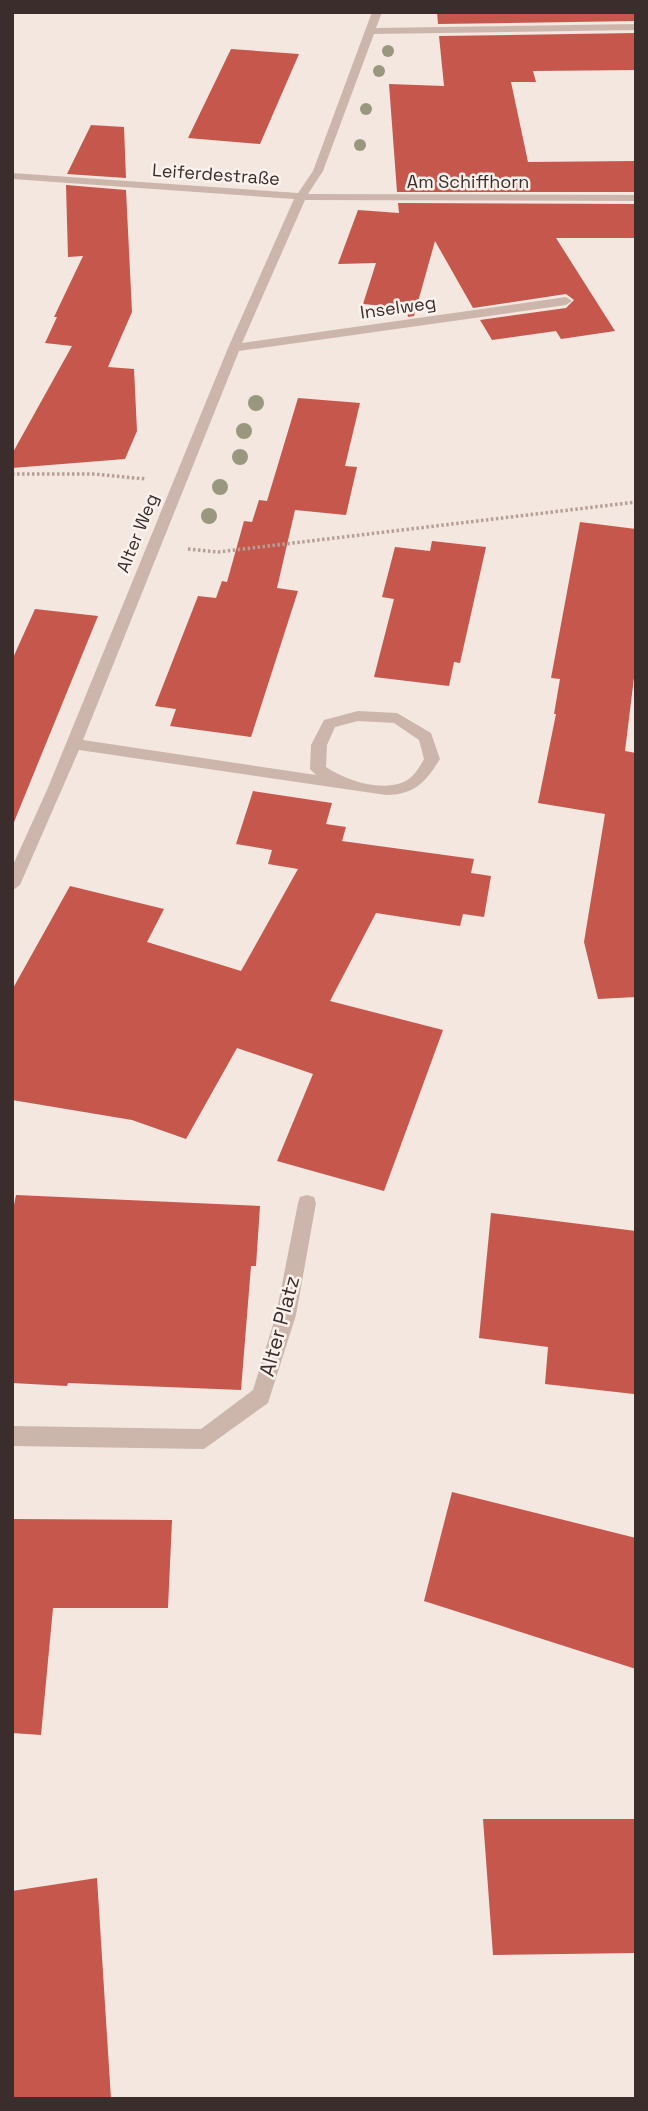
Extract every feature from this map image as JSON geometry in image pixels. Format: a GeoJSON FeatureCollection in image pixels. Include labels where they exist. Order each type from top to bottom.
{"type":"FeatureCollection","features":[{"type":"Feature","properties":{"kind":"street"},"geometry":{"type":"LineString","coordinates":[[369,12],[377,13]]}},
{"type":"Feature","properties":{"kind":"street","name":"Leiferdestraße"},"geometry":{"type":"LineString","coordinates":[[12,176],[301,197],[318,171],[377,13]]}},
{"type":"Feature","properties":{"kind":"street"},"geometry":{"type":"LineString","coordinates":[[371,31],[636,27]]}},
{"type":"Feature","properties":{"kind":"street","name":"Am Schiffhorn"},"geometry":{"type":"LineString","coordinates":[[301,197],[636,198]]}},
{"type":"Feature","properties":{"kind":"street","name":"Alter Weg"},"geometry":{"type":"LineString","coordinates":[[12,886],[74,744],[234,348],[301,197]]}},
{"type":"Feature","properties":{"kind":"street","name":"Inselweg"},"geometry":{"type":"LineString","coordinates":[[234,348],[566,301]]}},
{"type":"Feature","properties":{"kind":"street"},"geometry":{"type":"LineString","coordinates":[[74,744],[338,783],[396,791],[419,781],[432,759],[426,737],[397,718],[358,716],[329,724],[319,745],[318,769],[338,783]]}},
{"type":"Feature","properties":{"kind":"street","name":"Alter Platz"},"geometry":{"type":"LineString","coordinates":[[12,1436],[204,1439],[261,1396],[286,1315],[307,1203]]}},
{"type":"Feature","properties":{"kind":"path"},"geometry":{"type":"LineString","coordinates":[[12,474],[93,474],[178,482]]}},
{"type":"Feature","properties":{"kind":"path"},"geometry":{"type":"LineString","coordinates":[[152,546],[218,552],[636,502]]}},
{"type":"Feature","properties":{"kind":"building"},"geometry":{"type":"Polygon","coordinates":[[[437,12],[636,12],[636,21],[438,24],[437,12]]]}},
{"type":"Feature","properties":{"kind":"building"},"geometry":{"type":"Polygon","coordinates":[[[636,33],[636,70],[533,71],[536,82],[511,82],[528,162],[636,161],[636,192],[397,192],[389,84],[444,86],[439,36],[636,33]]]}},
{"type":"Feature","properties":{"kind":"building"},"geometry":{"type":"Polygon","coordinates":[[[231,49],[299,54],[260,144],[188,138],[231,49]]]}},
{"type":"Feature","properties":{"kind":"building"},"geometry":{"type":"Polygon","coordinates":[[[91,125],[124,127],[126,178],[67,174],[91,125]]]}},
{"type":"Feature","properties":{"kind":"building"},"geometry":{"type":"Polygon","coordinates":[[[66,185],[126,190],[132,312],[108,367],[134,369],[137,431],[125,459],[12,468],[12,454],[72,346],[45,343],[57,317],[54,317],[83,256],[68,257],[66,185]]]}},
{"type":"Feature","properties":{"kind":"building"},"geometry":{"type":"Polygon","coordinates":[[[398,203],[636,204],[636,238],[556,238],[615,331],[561,339],[556,331],[492,340],[480,320],[566,308],[574,300],[566,294],[473,308],[435,241],[414,316],[408,317],[407,308],[363,304],[376,263],[338,264],[358,210],[399,213],[398,203]]]}},
{"type":"Feature","properties":{"kind":"building"},"geometry":{"type":"Polygon","coordinates":[[[298,398],[360,403],[345,466],[357,467],[346,515],[295,510],[277,588],[298,591],[251,737],[170,726],[176,709],[155,706],[198,596],[216,598],[222,581],[227,582],[244,521],[252,522],[259,500],[267,501],[298,398]]]}},
{"type":"Feature","properties":{"kind":"building"},"geometry":{"type":"Polygon","coordinates":[[[580,522],[636,529],[636,661],[625,751],[636,753],[636,997],[598,999],[584,942],[605,814],[538,803],[556,714],[560,679],[551,678],[580,522]]]}},
{"type":"Feature","properties":{"kind":"building"},"geometry":{"type":"Polygon","coordinates":[[[432,541],[486,547],[460,663],[454,662],[449,686],[374,677],[394,599],[382,597],[395,547],[430,551],[432,541]]]}},
{"type":"Feature","properties":{"kind":"building"},"geometry":{"type":"Polygon","coordinates":[[[35,609],[98,616],[14,822],[12,660],[35,609]]]}},
{"type":"Feature","properties":{"kind":"building"},"geometry":{"type":"Polygon","coordinates":[[[253,791],[332,803],[326,824],[346,827],[342,841],[474,859],[471,873],[491,876],[484,917],[463,914],[460,926],[376,913],[330,1001],[443,1030],[384,1191],[277,1161],[313,1074],[237,1048],[186,1139],[132,1120],[12,1100],[12,990],[70,886],[164,909],[147,942],[241,971],[298,869],[268,864],[272,850],[236,844],[253,791]]]}},
{"type":"Feature","properties":{"kind":"building"},"geometry":{"type":"Polygon","coordinates":[[[16,1195],[260,1206],[256,1266],[251,1266],[241,1390],[12,1383],[12,1215],[16,1195]]]}},
{"type":"Feature","properties":{"kind":"building"},"geometry":{"type":"Polygon","coordinates":[[[491,1213],[636,1231],[634,1394],[545,1384],[548,1347],[479,1338],[491,1213]]]}},
{"type":"Feature","properties":{"kind":"building"},"geometry":{"type":"Polygon","coordinates":[[[452,1492],[636,1538],[636,1669],[424,1601],[452,1492]]]}},
{"type":"Feature","properties":{"kind":"building"},"geometry":{"type":"Polygon","coordinates":[[[12,1519],[172,1520],[168,1608],[53,1608],[41,1735],[12,1733],[12,1519]]]}},
{"type":"Feature","properties":{"kind":"building"},"geometry":{"type":"Polygon","coordinates":[[[483,1819],[636,1819],[636,1953],[493,1955],[483,1819]]]}},
{"type":"Feature","properties":{"kind":"building"},"geometry":{"type":"Polygon","coordinates":[[[97,1878],[111,2099],[12,2099],[12,1891],[97,1878]]]}}]}
